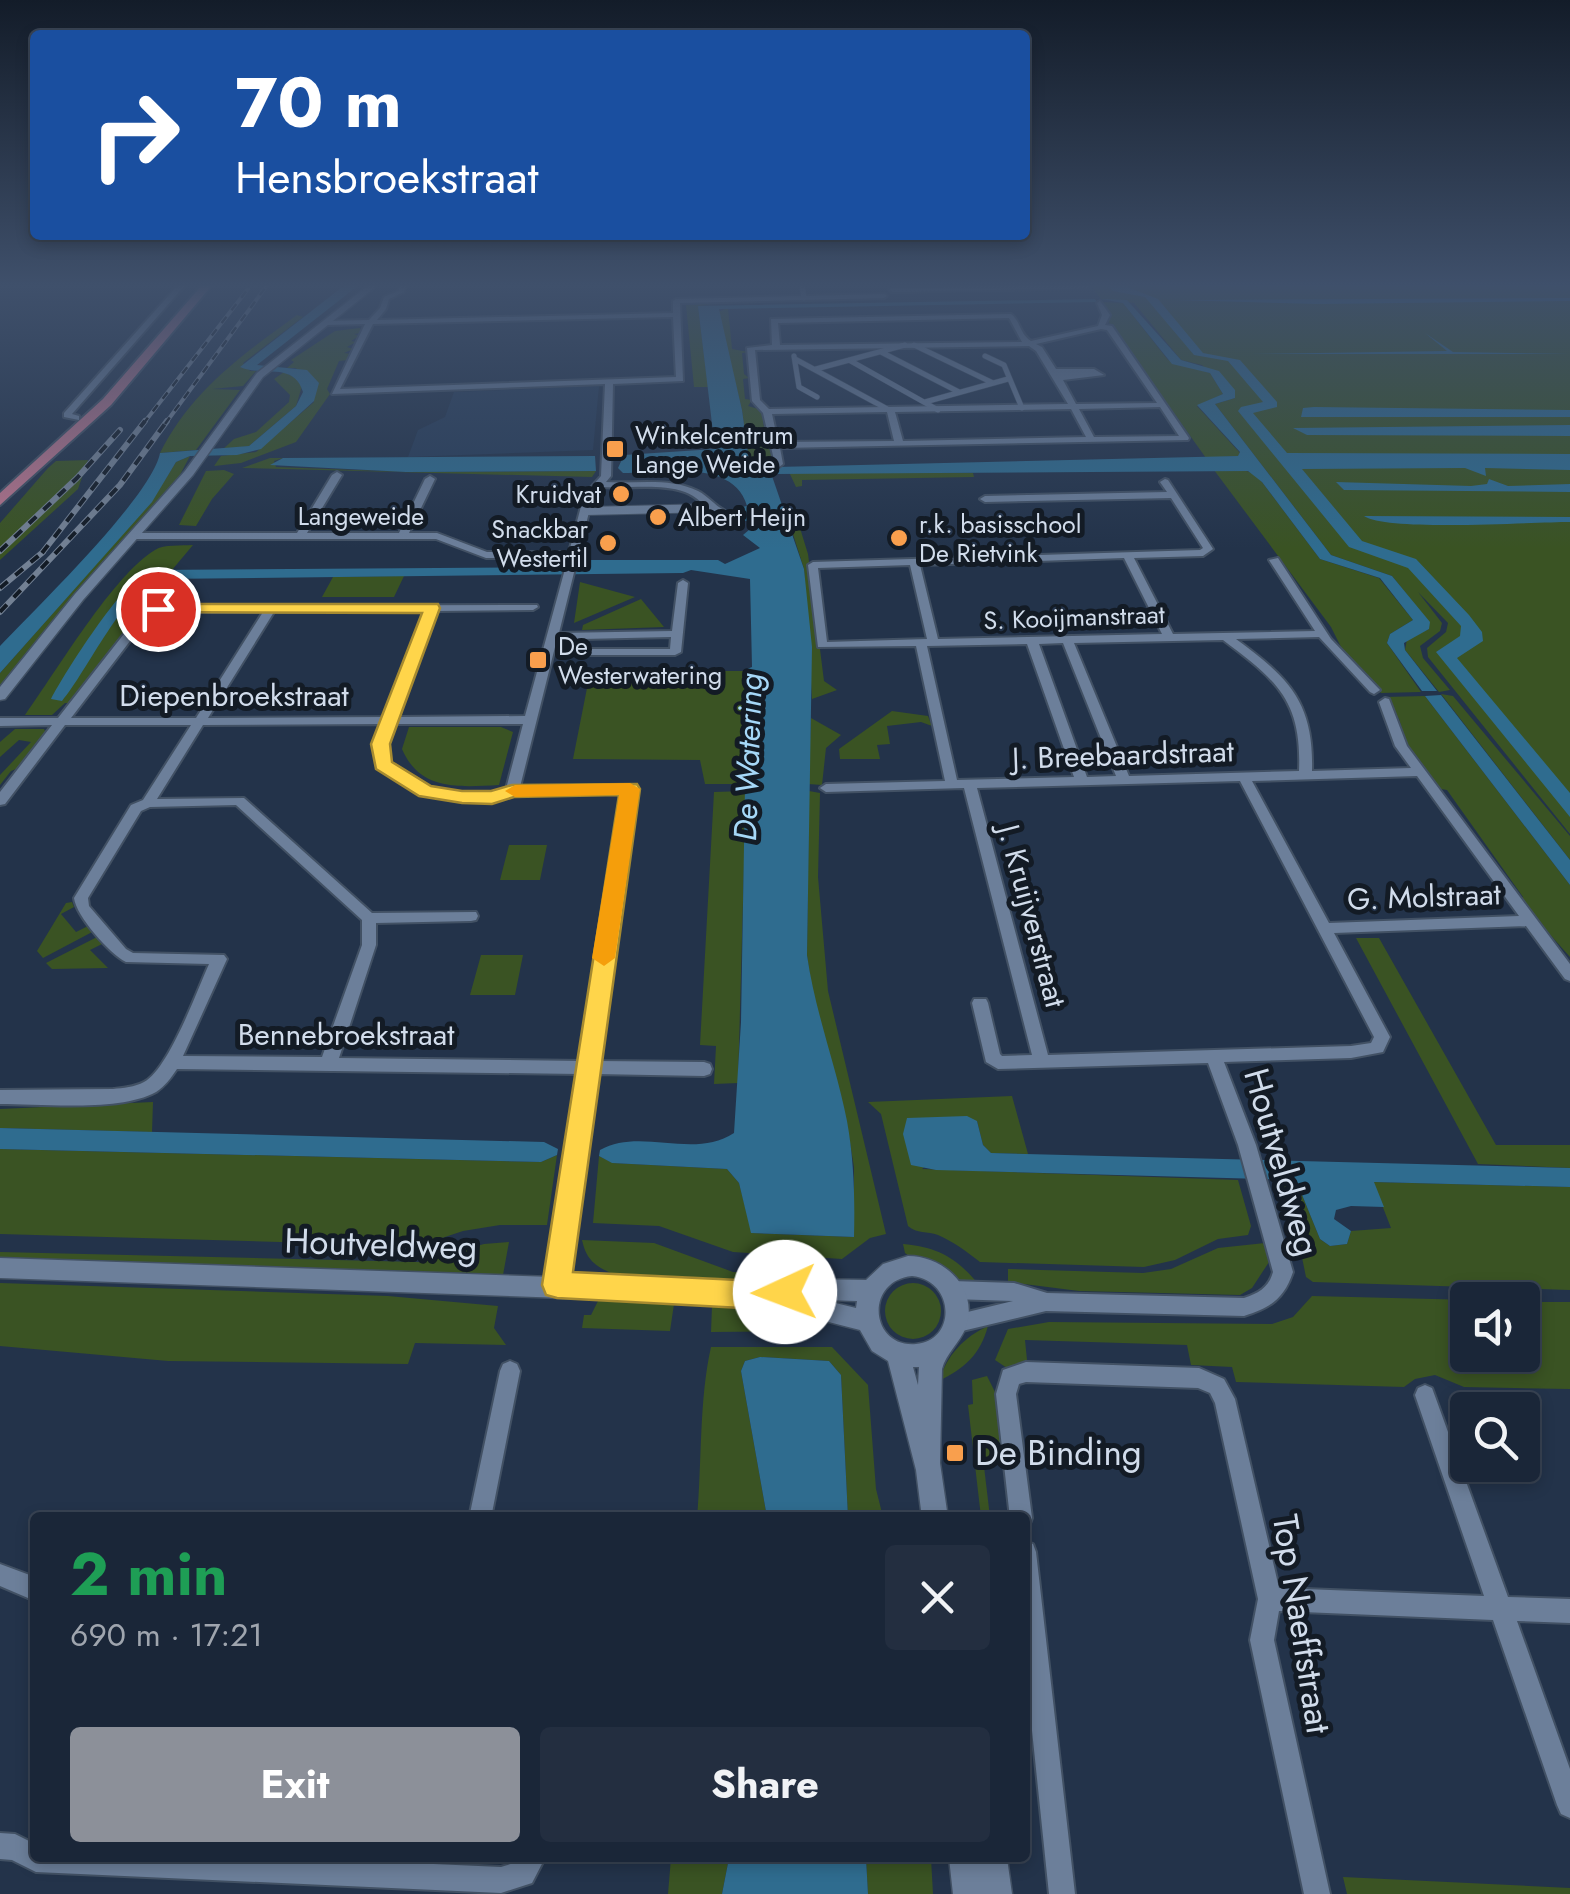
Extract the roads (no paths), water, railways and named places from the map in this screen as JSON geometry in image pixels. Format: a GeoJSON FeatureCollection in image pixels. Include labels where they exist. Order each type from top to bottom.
{"type":"FeatureCollection","features":[{"type":"Feature","properties":{"kind":"main road"},"geometry":{"type":"LineString","coordinates":[[0,480],[76,418],[120,372]]}},
{"type":"Feature","properties":{"kind":"main road"},"geometry":{"type":"LineString","coordinates":[[0,501],[106,402],[132,372]]}},
{"type":"Feature","properties":{"kind":"street"},"geometry":{"type":"LineString","coordinates":[[76,418],[67,415],[102,372]]}},
{"type":"Feature","properties":{"kind":"street"},"geometry":{"type":"LineString","coordinates":[[0,698],[19,684],[183,489],[204,448],[263,372]]}},
{"type":"Feature","properties":{"kind":"street"},"geometry":{"type":"LineString","coordinates":[[344,372],[334,392],[609,383],[682,377],[682,372]]}},
{"type":"Feature","properties":{"kind":"street"},"geometry":{"type":"LineString","coordinates":[[754,372],[756,401],[767,412],[779,464]]}},
{"type":"Feature","properties":{"kind":"street"},"geometry":{"type":"LineString","coordinates":[[796,372],[799,387],[817,397]]}},
{"type":"Feature","properties":{"kind":"street"},"geometry":{"type":"LineString","coordinates":[[822,372],[890,411],[898,444]]}},
{"type":"Feature","properties":{"kind":"street"},"geometry":{"type":"LineString","coordinates":[[872,372],[938,410]]}},
{"type":"Feature","properties":{"kind":"street"},"geometry":{"type":"LineString","coordinates":[[921,372],[959,392]]}},
{"type":"Feature","properties":{"kind":"street"},"geometry":{"type":"LineString","coordinates":[[967,372],[992,384]]}},
{"type":"Feature","properties":{"kind":"street"},"geometry":{"type":"LineString","coordinates":[[1006,372],[1022,408]]}},
{"type":"Feature","properties":{"kind":"street"},"geometry":{"type":"LineString","coordinates":[[1055,372],[1091,439]]}},
{"type":"Feature","properties":{"kind":"street"},"geometry":{"type":"LineString","coordinates":[[774,445],[1184,438],[1140,372]]}},
{"type":"Feature","properties":{"kind":"street"},"geometry":{"type":"LineString","coordinates":[[925,402],[1008,379]]}},
{"type":"Feature","properties":{"kind":"street"},"geometry":{"type":"LineString","coordinates":[[512,791],[589,495],[605,479],[609,459],[609,383]]}},
{"type":"Feature","properties":{"kind":"street"},"geometry":{"type":"LineString","coordinates":[[767,412],[1162,405]]}},
{"type":"Feature","properties":{"kind":"street"},"geometry":{"type":"LineString","coordinates":[[983,409],[990,426]]}},
{"type":"Feature","properties":{"kind":"street"},"geometry":{"type":"LineString","coordinates":[[300,536],[336,475]]}},
{"type":"Feature","properties":{"kind":"street"},"geometry":{"type":"LineString","coordinates":[[403,535],[430,479]]}},
{"type":"Feature","properties":{"kind":"street"},"geometry":{"type":"LineString","coordinates":[[952,785],[915,563],[1203,553],[1208,550],[1166,482]]}},
{"type":"Feature","properties":{"kind":"street"},"geometry":{"type":"LineString","coordinates":[[600,484],[685,489],[700,494],[715,509]]}},
{"type":"Feature","properties":{"kind":"street"},"geometry":{"type":"LineString","coordinates":[[985,499],[1174,495]]}},
{"type":"Feature","properties":{"kind":"street"},"geometry":{"type":"LineString","coordinates":[[586,510],[715,509]]}},
{"type":"Feature","properties":{"kind":"street","name":"Langeweide"},"geometry":{"type":"LineString","coordinates":[[140,536],[445,537],[486,555],[572,559]]}},
{"type":"Feature","properties":{"kind":"street"},"geometry":{"type":"LineString","coordinates":[[1127,554],[1170,637]]}},
{"type":"Feature","properties":{"kind":"street"},"geometry":{"type":"LineString","coordinates":[[1274,560],[1322,634],[1374,690]]}},
{"type":"Feature","properties":{"kind":"street","name":"S. Kooijmanstraat"},"geometry":{"type":"LineString","coordinates":[[915,563],[813,566],[822,645],[1322,634]]}},
{"type":"Feature","properties":{"kind":"street"},"geometry":{"type":"LineString","coordinates":[[552,636],[578,636],[574,652],[675,652],[683,583]]}},
{"type":"Feature","properties":{"kind":"street"},"geometry":{"type":"LineString","coordinates":[[0,801],[146,614],[158,609],[533,607]]}},
{"type":"Feature","properties":{"kind":"street"},"geometry":{"type":"LineString","coordinates":[[148,802],[271,608]]}},
{"type":"Feature","properties":{"kind":"street"},"geometry":{"type":"LineString","coordinates":[[432,608],[380,744],[382,764],[426,791],[462,797],[492,798],[512,791],[630,789],[557,1285]]}},
{"type":"Feature","properties":{"kind":"street"},"geometry":{"type":"LineString","coordinates":[[1225,636],[1265,666],[1302,713],[1307,731],[1305,775]]}},
{"type":"Feature","properties":{"kind":"street"},"geometry":{"type":"LineString","coordinates":[[1067,640],[1124,780]]}},
{"type":"Feature","properties":{"kind":"street"},"geometry":{"type":"LineString","coordinates":[[1032,641],[1082,781]]}},
{"type":"Feature","properties":{"kind":"street"},"geometry":{"type":"LineString","coordinates":[[1385,702],[1401,746],[1570,974]]}},
{"type":"Feature","properties":{"kind":"street","name":"Diepenbroekstraat"},"geometry":{"type":"LineString","coordinates":[[0,722],[528,720]]}},
{"type":"Feature","properties":{"kind":"street","name":"J. Breebaardstraat"},"geometry":{"type":"LineString","coordinates":[[826,788],[1422,772]]}},
{"type":"Feature","properties":{"kind":"street","name":"G. Molstraat"},"geometry":{"type":"LineString","coordinates":[[1214,1058],[1376,1048],[1382,1036],[1244,777]]}},
{"type":"Feature","properties":{"kind":"street","name":"J. Kruijverstraat"},"geometry":{"type":"LineString","coordinates":[[970,785],[1042,1062]]}},
{"type":"Feature","properties":{"kind":"street"},"geometry":{"type":"LineString","coordinates":[[0,1097],[146,1090],[161,1080],[172,1062],[219,958],[132,958],[120,953],[82,907],[85,890],[136,808],[148,802],[239,801],[368,918],[470,916]]}},
{"type":"Feature","properties":{"kind":"street"},"geometry":{"type":"LineString","coordinates":[[329,1062],[370,946],[368,918]]}},
{"type":"Feature","properties":{"kind":"street","name":"G. Molstraat"},"geometry":{"type":"LineString","coordinates":[[1324,928],[1527,920]]}},
{"type":"Feature","properties":{"kind":"street"},"geometry":{"type":"LineString","coordinates":[[980,1003],[992,1057],[998,1064],[1214,1058]]}},
{"type":"Feature","properties":{"kind":"street","name":"Houtveldweg"},"geometry":{"type":"LineString","coordinates":[[958,1323],[1047,1302],[1244,1307],[1267,1300],[1279,1288],[1283,1272],[1271,1222],[1214,1058]]}},
{"type":"Feature","properties":{"kind":"street","name":"Bennebroekstraat"},"geometry":{"type":"LineString","coordinates":[[172,1062],[704,1068]]}},
{"type":"Feature","properties":{"kind":"street"},"geometry":{"type":"LineString","coordinates":[[929,1470],[933,1414],[930,1369],[934,1353],[948,1342],[958,1323],[958,1306],[952,1290],[922,1269],[903,1267],[889,1272],[869,1291],[867,1321],[877,1339],[897,1352],[934,1353]]}},
{"type":"Feature","properties":{"kind":"street","name":"Houtveldweg"},"geometry":{"type":"LineString","coordinates":[[0,1268],[760,1295],[810,1289],[869,1291]]}},
{"type":"Feature","properties":{"kind":"street","name":"Houtveldweg"},"geometry":{"type":"LineString","coordinates":[[952,1290],[1014,1292],[1047,1302]]}},
{"type":"Feature","properties":{"kind":"street","name":"Houtveldweg"},"geometry":{"type":"LineString","coordinates":[[760,1295],[867,1321]]}},
{"type":"Feature","properties":{"kind":"street"},"geometry":{"type":"LineString","coordinates":[[897,1352],[929,1470],[934,1512]]}},
{"type":"Feature","properties":{"kind":"street"},"geometry":{"type":"LineString","coordinates":[[481,1512],[510,1371]]}},
{"type":"Feature","properties":{"kind":"street","name":"Top Naeffstraat"},"geometry":{"type":"LineString","coordinates":[[1020,1512],[1006,1394],[1010,1377],[1026,1372],[1199,1378],[1217,1386],[1225,1399],[1270,1599],[1262,1640],[1317,1894]]}},
{"type":"Feature","properties":{"kind":"street"},"geometry":{"type":"LineString","coordinates":[[1425,1395],[1570,1806]]}},
{"type":"Feature","properties":{"kind":"street"},"geometry":{"type":"LineString","coordinates":[[0,1575],[30,1587]]}},
{"type":"Feature","properties":{"kind":"street"},"geometry":{"type":"LineString","coordinates":[[1030,1598],[1062,1894]]}},
{"type":"Feature","properties":{"kind":"street"},"geometry":{"type":"LineString","coordinates":[[1270,1599],[1570,1610]]}},
{"type":"Feature","properties":{"kind":"street"},"geometry":{"type":"LineString","coordinates":[[0,1846],[15,1847],[30,1855]]}},
{"type":"Feature","properties":{"kind":"street"},"geometry":{"type":"LineString","coordinates":[[254,1862],[501,1880],[527,1866]]}},
{"type":"Feature","properties":{"kind":"street"},"geometry":{"type":"LineString","coordinates":[[965,1862],[969,1894]]}},
{"type":"Feature","properties":{"kind":"street"},"geometry":{"type":"LineString","coordinates":[[992,1862],[996,1894]]}},
{"type":"Feature","properties":{"kind":"water"},"geometry":{"type":"Polygon","coordinates":[[[277,372],[309,372],[319,383],[314,401],[261,449],[237,455],[190,456],[176,462],[152,502],[0,673],[0,646],[116,522],[137,496],[160,453],[249,446],[296,406],[303,392],[299,382],[277,372]]]}},
{"type":"Feature","properties":{"kind":"water","name":"De Watering"},"geometry":{"type":"Polygon","coordinates":[[[706,372],[733,372],[749,460],[776,467],[1238,456],[1240,452],[1197,405],[1223,394],[1207,372],[1220,372],[1235,390],[1235,398],[1215,404],[1331,555],[1392,576],[1430,622],[1429,629],[1404,643],[1405,650],[1437,691],[1422,691],[1387,643],[1390,634],[1413,620],[1380,578],[1320,559],[1262,482],[1248,471],[772,476],[804,569],[812,647],[807,955],[847,1121],[854,1179],[854,1237],[751,1233],[739,1183],[727,1169],[612,1163],[599,1156],[600,1150],[632,1141],[702,1144],[734,1133],[741,1022],[747,669],[752,667],[750,579],[691,570],[161,579],[147,585],[120,613],[62,701],[51,699],[110,609],[149,570],[577,567],[584,560],[718,560],[725,564],[760,548],[743,535],[756,524],[740,519],[742,507],[747,506],[739,491],[711,474],[623,473],[618,468],[624,455],[715,449],[706,372]]]}},
{"type":"Feature","properties":{"kind":"water"},"geometry":{"type":"Polygon","coordinates":[[[1238,372],[1251,372],[1277,402],[1277,407],[1253,413],[1287,453],[1570,454],[1570,470],[1485,468],[1486,476],[1465,468],[1302,469],[1362,541],[1416,559],[1469,615],[1482,632],[1483,641],[1457,658],[1570,793],[1570,817],[1436,652],[1460,636],[1461,626],[1408,568],[1349,547],[1238,411],[1263,402],[1238,372]]]}},
{"type":"Feature","properties":{"kind":"water"},"geometry":{"type":"Polygon","coordinates":[[[1303,408],[1570,410],[1570,417],[1301,417],[1303,408]]]}},
{"type":"Feature","properties":{"kind":"water"},"geometry":{"type":"Polygon","coordinates":[[[1570,425],[1570,436],[1307,435],[1293,428],[1570,425]]]}},
{"type":"Feature","properties":{"kind":"water"},"geometry":{"type":"Polygon","coordinates":[[[595,456],[596,471],[406,472],[270,465],[283,458],[595,456]]]}},
{"type":"Feature","properties":{"kind":"water"},"geometry":{"type":"Polygon","coordinates":[[[1489,479],[1508,486],[1570,484],[1570,492],[1344,490],[1336,482],[1471,486],[1487,484],[1489,479]]]}},
{"type":"Feature","properties":{"kind":"water"},"geometry":{"type":"Polygon","coordinates":[[[1364,516],[1570,517],[1570,522],[1430,525],[1378,521],[1364,516]]]}},
{"type":"Feature","properties":{"kind":"water"},"geometry":{"type":"Polygon","coordinates":[[[1441,695],[1570,860],[1570,885],[1425,696],[1441,695]]]}},
{"type":"Feature","properties":{"kind":"water"},"geometry":{"type":"Polygon","coordinates":[[[967,1116],[977,1121],[983,1145],[991,1153],[1570,1168],[1570,1187],[1374,1182],[1384,1207],[1351,1206],[1336,1210],[1334,1219],[1351,1231],[1347,1244],[1330,1246],[1320,1239],[1296,1180],[936,1170],[911,1165],[903,1134],[907,1118],[967,1116]]]}},
{"type":"Feature","properties":{"kind":"water"},"geometry":{"type":"Polygon","coordinates":[[[0,1128],[544,1142],[558,1149],[557,1155],[541,1162],[0,1149],[0,1128]]]}},
{"type":"Feature","properties":{"kind":"water"},"geometry":{"type":"Polygon","coordinates":[[[760,1357],[829,1361],[841,1375],[848,1512],[766,1512],[741,1371],[745,1361],[760,1357]]]}},
{"type":"Feature","properties":{"kind":"water"},"geometry":{"type":"Polygon","coordinates":[[[728,1862],[866,1862],[868,1894],[722,1894],[728,1862]]]}},
{"type":"Feature","properties":{"kind":"railway"},"geometry":{"type":"LineString","coordinates":[[143,424],[183,372]]}},
{"type":"Feature","properties":{"kind":"railway"},"geometry":{"type":"LineString","coordinates":[[165,424],[203,372]]}},
{"type":"Feature","properties":{"kind":"railway"},"geometry":{"type":"LineString","coordinates":[[42,553],[145,421]]}},
{"type":"Feature","properties":{"kind":"railway"},"geometry":{"type":"LineString","coordinates":[[0,612],[120,485],[167,421]]}},
{"type":"Feature","properties":{"kind":"railway"},"geometry":{"type":"LineString","coordinates":[[0,551],[77,478],[120,430]]}},
{"type":"Feature","properties":{"kind":"railway"},"geometry":{"type":"LineString","coordinates":[[0,588],[42,553]]}},
{"type":"Feature","properties":{"kind":"place","name":"Winkelcentrum Lange Weide"},"geometry":{"type":"Point","coordinates":[615,449]}},
{"type":"Feature","properties":{"kind":"place","name":"Kruidvat"},"geometry":{"type":"Point","coordinates":[621,494]}},
{"type":"Feature","properties":{"kind":"place","name":"Albert Heijn"},"geometry":{"type":"Point","coordinates":[658,517]}},
{"type":"Feature","properties":{"kind":"place","name":"r.k. basisschool De Rietvink"},"geometry":{"type":"Point","coordinates":[899,538]}},
{"type":"Feature","properties":{"kind":"place","name":"Snackbar Westertil"},"geometry":{"type":"Point","coordinates":[608,543]}},
{"type":"Feature","properties":{"kind":"place","name":"De Westerwatering"},"geometry":{"type":"Point","coordinates":[538,660]}},
{"type":"Feature","properties":{"kind":"place","name":"De Binding"},"geometry":{"type":"Point","coordinates":[955,1453]}}]}
